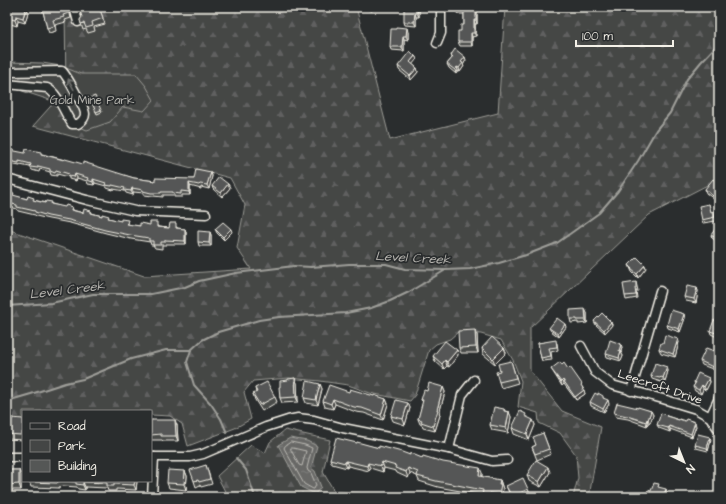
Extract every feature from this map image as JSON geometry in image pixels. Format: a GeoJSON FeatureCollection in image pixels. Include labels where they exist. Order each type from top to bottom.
{"type":"FeatureCollection","features":[{"type":"Feature","properties":{"kind":"street"},"geometry":{"type":"LineString","coordinates":[[74,7],[78,22]]}},
{"type":"Feature","properties":{"kind":"street"},"geometry":{"type":"LineString","coordinates":[[437,43],[441,33],[441,7]]}},
{"type":"Feature","properties":{"kind":"street"},"geometry":{"type":"LineString","coordinates":[[7,74],[10,72],[62,71],[69,80],[83,107],[85,114],[83,120],[78,124],[72,124],[52,90],[47,88],[7,84]]}},
{"type":"Feature","properties":{"kind":"street"},"geometry":{"type":"LineString","coordinates":[[7,179],[135,211],[206,214]]}},
{"type":"Feature","properties":{"kind":"street"},"geometry":{"type":"LineString","coordinates":[[631,390],[660,291]]}},
{"type":"Feature","properties":{"kind":"street","name":"Leecroft Drive"},"geometry":{"type":"LineString","coordinates":[[581,346],[595,372],[612,385],[696,409],[710,417],[719,430]]}},
{"type":"Feature","properties":{"kind":"street"},"geometry":{"type":"LineString","coordinates":[[449,449],[462,395],[474,380]]}},
{"type":"Feature","properties":{"kind":"street"},"geometry":{"type":"LineString","coordinates":[[710,417],[719,398]]}},
{"type":"Feature","properties":{"kind":"street"},"geometry":{"type":"LineString","coordinates":[[152,497],[153,457],[190,457],[203,454],[266,427],[298,418],[314,420],[358,431],[449,449],[492,461],[507,460]]}},
{"type":"Feature","properties":{"kind":"street"},"geometry":{"type":"LineString","coordinates":[[7,457],[22,457]]}},
{"type":"Feature","properties":{"kind":"green space"},"geometry":{"type":"Polygon","coordinates":[[[65,7],[356,7],[390,140],[498,113],[505,7],[719,7],[719,179],[649,215],[530,328],[530,371],[562,411],[601,427],[589,497],[573,497],[578,478],[576,455],[560,433],[539,423],[538,413],[518,407],[521,381],[513,360],[501,340],[481,334],[458,332],[450,339],[436,344],[429,350],[415,395],[410,401],[370,393],[348,385],[320,381],[289,378],[253,381],[244,392],[251,419],[235,428],[188,446],[182,424],[170,416],[152,415],[152,410],[22,410],[22,420],[7,420],[7,229],[144,276],[251,269],[237,248],[245,205],[230,178],[33,126],[66,89],[65,7]]]}},
{"type":"Feature","properties":{"kind":"green space","name":"Gold Mine Park"},"geometry":{"type":"Polygon","coordinates":[[[7,62],[42,63],[61,66],[81,74],[136,74],[146,86],[154,100],[144,111],[123,107],[110,122],[87,130],[68,122],[65,105],[7,86],[7,62]]]}},
{"type":"Feature","properties":{"kind":"green space"},"geometry":{"type":"Polygon","coordinates":[[[285,430],[330,440],[323,472],[334,491],[399,497],[228,497],[217,476],[251,445],[265,453],[270,442],[285,430]]]}},
{"type":"Feature","properties":{"kind":"water"},"geometry":{"type":"Polygon","coordinates":[[[290,438],[307,441],[317,446],[311,468],[315,471],[321,487],[315,494],[301,487],[278,445],[290,438]]]}},
{"type":"Feature","properties":{"kind":"building"},"geometry":{"type":"Polygon","coordinates":[[[7,7],[26,7],[23,18],[16,16],[15,20],[7,18],[7,7]]]}},
{"type":"Feature","properties":{"kind":"building"},"geometry":{"type":"Polygon","coordinates":[[[42,7],[68,7],[69,13],[63,15],[64,17],[53,20],[55,26],[47,28],[42,7]]]}},
{"type":"Feature","properties":{"kind":"building"},"geometry":{"type":"Polygon","coordinates":[[[99,7],[103,18],[92,22],[93,26],[86,28],[84,23],[81,24],[80,20],[82,17],[80,11],[99,7]]]}},
{"type":"Feature","properties":{"kind":"building"},"geometry":{"type":"Polygon","coordinates":[[[404,7],[418,7],[417,13],[415,13],[414,22],[404,22],[404,7]]]}},
{"type":"Feature","properties":{"kind":"building"},"geometry":{"type":"Polygon","coordinates":[[[457,7],[476,7],[476,20],[474,20],[474,33],[471,33],[471,42],[458,42],[458,31],[461,31],[461,25],[464,25],[464,11],[457,11],[457,7]]]}},
{"type":"Feature","properties":{"kind":"building"},"geometry":{"type":"Polygon","coordinates":[[[396,27],[407,28],[406,36],[403,36],[402,47],[390,47],[391,29],[396,29],[396,27]]]}},
{"type":"Feature","properties":{"kind":"building"},"geometry":{"type":"Polygon","coordinates":[[[455,49],[465,57],[461,62],[463,63],[455,70],[447,64],[453,57],[451,55],[455,49]]]}},
{"type":"Feature","properties":{"kind":"building"},"geometry":{"type":"Polygon","coordinates":[[[410,51],[415,56],[410,62],[417,68],[410,76],[398,66],[410,51]]]}},
{"type":"Feature","properties":{"kind":"building"},"geometry":{"type":"Polygon","coordinates":[[[95,96],[101,110],[96,112],[90,98],[95,96]]]}},
{"type":"Feature","properties":{"kind":"building"},"geometry":{"type":"Polygon","coordinates":[[[26,149],[41,152],[41,154],[64,160],[83,164],[83,162],[134,178],[155,181],[155,178],[194,179],[196,169],[211,172],[207,185],[189,183],[189,192],[181,191],[181,194],[173,192],[151,193],[132,188],[131,191],[112,185],[105,185],[106,183],[93,179],[93,182],[87,180],[88,178],[75,174],[74,177],[68,176],[69,174],[56,170],[55,173],[50,171],[50,169],[38,166],[38,168],[30,167],[31,164],[19,161],[19,163],[8,161],[10,150],[25,153],[26,149]]]}},
{"type":"Feature","properties":{"kind":"building"},"geometry":{"type":"Polygon","coordinates":[[[219,177],[228,184],[221,193],[212,186],[219,177]]]}},
{"type":"Feature","properties":{"kind":"building"},"geometry":{"type":"Polygon","coordinates":[[[713,179],[719,183],[719,192],[718,191],[713,196],[705,189],[713,179]]]}},
{"type":"Feature","properties":{"kind":"building"},"geometry":{"type":"Polygon","coordinates":[[[7,192],[14,193],[13,195],[27,199],[28,196],[34,198],[33,200],[45,203],[46,201],[52,202],[51,204],[65,207],[66,205],[72,207],[71,210],[83,213],[84,209],[91,211],[91,213],[109,216],[108,218],[121,221],[121,219],[128,220],[127,224],[140,226],[140,223],[150,225],[150,222],[157,222],[157,227],[169,228],[170,223],[176,223],[176,228],[185,229],[185,241],[165,240],[165,242],[161,242],[161,245],[153,245],[153,241],[149,241],[149,238],[105,230],[17,207],[17,205],[7,203],[7,192]]]}},
{"type":"Feature","properties":{"kind":"building"},"geometry":{"type":"Polygon","coordinates":[[[709,204],[711,212],[714,211],[715,217],[702,220],[699,206],[709,204]]]}},
{"type":"Feature","properties":{"kind":"building"},"geometry":{"type":"Polygon","coordinates":[[[223,222],[231,229],[223,237],[215,229],[223,222]]]}},
{"type":"Feature","properties":{"kind":"building"},"geometry":{"type":"Polygon","coordinates":[[[718,225],[719,226],[719,240],[711,235],[718,225]]]}},
{"type":"Feature","properties":{"kind":"building"},"geometry":{"type":"Polygon","coordinates":[[[198,231],[210,232],[209,243],[198,242],[198,231]]]}},
{"type":"Feature","properties":{"kind":"building"},"geometry":{"type":"Polygon","coordinates":[[[637,257],[645,265],[637,274],[629,265],[637,257]]]}},
{"type":"Feature","properties":{"kind":"building"},"geometry":{"type":"Polygon","coordinates":[[[636,282],[636,295],[625,296],[623,284],[636,282]]]}},
{"type":"Feature","properties":{"kind":"building"},"geometry":{"type":"Polygon","coordinates":[[[687,286],[697,288],[694,299],[684,297],[687,286]]]}},
{"type":"Feature","properties":{"kind":"building"},"geometry":{"type":"Polygon","coordinates":[[[585,309],[586,320],[570,319],[570,310],[585,309]]]}},
{"type":"Feature","properties":{"kind":"building"},"geometry":{"type":"Polygon","coordinates":[[[671,310],[684,314],[679,329],[667,325],[671,310]]]}},
{"type":"Feature","properties":{"kind":"building"},"geometry":{"type":"Polygon","coordinates":[[[602,313],[611,322],[604,330],[594,321],[602,313]]]}},
{"type":"Feature","properties":{"kind":"building"},"geometry":{"type":"Polygon","coordinates":[[[557,318],[565,324],[558,334],[549,328],[557,318]]]}},
{"type":"Feature","properties":{"kind":"building"},"geometry":{"type":"Polygon","coordinates":[[[714,320],[719,322],[719,334],[710,331],[714,320]]]}},
{"type":"Feature","properties":{"kind":"building"},"geometry":{"type":"Polygon","coordinates":[[[475,330],[476,347],[459,348],[458,331],[475,330]]]}},
{"type":"Feature","properties":{"kind":"building"},"geometry":{"type":"Polygon","coordinates":[[[665,335],[678,339],[673,354],[659,349],[661,343],[663,343],[665,335]]]}},
{"type":"Feature","properties":{"kind":"building"},"geometry":{"type":"Polygon","coordinates":[[[492,337],[504,348],[493,359],[482,348],[492,337]]]}},
{"type":"Feature","properties":{"kind":"building"},"geometry":{"type":"Polygon","coordinates":[[[556,340],[557,347],[549,348],[551,356],[541,358],[538,343],[556,340]]]}},
{"type":"Feature","properties":{"kind":"building"},"geometry":{"type":"Polygon","coordinates":[[[610,340],[621,344],[619,358],[606,354],[610,340]]]}},
{"type":"Feature","properties":{"kind":"building"},"geometry":{"type":"Polygon","coordinates":[[[445,341],[457,350],[447,362],[445,360],[442,364],[433,356],[445,341]]]}},
{"type":"Feature","properties":{"kind":"building"},"geometry":{"type":"Polygon","coordinates":[[[706,348],[717,352],[714,360],[716,361],[713,367],[700,361],[706,348]]]}},
{"type":"Feature","properties":{"kind":"building"},"geometry":{"type":"Polygon","coordinates":[[[511,361],[516,378],[499,382],[496,372],[500,371],[498,364],[511,361]]]}},
{"type":"Feature","properties":{"kind":"building"},"geometry":{"type":"Polygon","coordinates":[[[560,362],[562,365],[564,363],[568,369],[570,367],[582,384],[581,385],[584,390],[575,397],[563,380],[561,382],[551,369],[560,362]]]}},
{"type":"Feature","properties":{"kind":"building"},"geometry":{"type":"Polygon","coordinates":[[[655,363],[667,367],[663,378],[651,376],[655,363]]]}},
{"type":"Feature","properties":{"kind":"building"},"geometry":{"type":"Polygon","coordinates":[[[698,373],[709,378],[704,387],[702,385],[699,390],[693,387],[698,373]]]}},
{"type":"Feature","properties":{"kind":"building"},"geometry":{"type":"Polygon","coordinates":[[[295,378],[296,397],[280,398],[280,381],[295,378]]]}},
{"type":"Feature","properties":{"kind":"building"},"geometry":{"type":"Polygon","coordinates":[[[307,381],[320,384],[316,400],[304,398],[307,381]]]}},
{"type":"Feature","properties":{"kind":"building"},"geometry":{"type":"Polygon","coordinates":[[[267,382],[275,397],[260,405],[253,394],[257,392],[255,388],[267,382]]]}},
{"type":"Feature","properties":{"kind":"building"},"geometry":{"type":"Polygon","coordinates":[[[429,383],[443,387],[433,426],[421,422],[422,420],[418,419],[424,390],[427,391],[429,383]]]}},
{"type":"Feature","properties":{"kind":"building"},"geometry":{"type":"Polygon","coordinates":[[[329,385],[349,392],[350,389],[386,399],[381,415],[333,399],[331,404],[323,401],[329,385]]]}},
{"type":"Feature","properties":{"kind":"building"},"geometry":{"type":"Polygon","coordinates":[[[595,393],[598,395],[598,393],[603,396],[603,398],[608,400],[603,409],[590,402],[595,393]]]}},
{"type":"Feature","properties":{"kind":"building"},"geometry":{"type":"Polygon","coordinates":[[[396,400],[408,403],[403,419],[391,416],[396,400]]]}},
{"type":"Feature","properties":{"kind":"building"},"geometry":{"type":"Polygon","coordinates":[[[617,403],[651,411],[648,420],[647,419],[646,422],[614,413],[617,403]]]}},
{"type":"Feature","properties":{"kind":"building"},"geometry":{"type":"Polygon","coordinates":[[[494,407],[504,409],[504,411],[509,412],[506,428],[490,425],[494,407]]]}},
{"type":"Feature","properties":{"kind":"building"},"geometry":{"type":"Polygon","coordinates":[[[520,411],[526,414],[525,416],[533,420],[527,434],[512,428],[520,411]]]}},
{"type":"Feature","properties":{"kind":"building"},"geometry":{"type":"Polygon","coordinates":[[[661,413],[679,420],[685,421],[686,419],[695,422],[691,434],[669,426],[668,428],[657,425],[661,413]]]}},
{"type":"Feature","properties":{"kind":"building"},"geometry":{"type":"Polygon","coordinates":[[[12,418],[22,419],[21,435],[7,434],[7,420],[12,420],[12,418]]]}},
{"type":"Feature","properties":{"kind":"building"},"geometry":{"type":"Polygon","coordinates":[[[152,420],[175,420],[176,436],[161,436],[161,434],[152,435],[152,420]]]}},
{"type":"Feature","properties":{"kind":"building"},"geometry":{"type":"Polygon","coordinates":[[[543,433],[549,449],[535,454],[532,447],[536,445],[533,437],[543,433]]]}},
{"type":"Feature","properties":{"kind":"building"},"geometry":{"type":"Polygon","coordinates":[[[698,434],[710,437],[707,448],[695,445],[698,434]]]}},
{"type":"Feature","properties":{"kind":"building"},"geometry":{"type":"Polygon","coordinates":[[[336,438],[379,448],[379,446],[410,455],[410,453],[422,458],[423,456],[443,462],[480,468],[479,476],[500,480],[499,484],[501,484],[499,495],[490,493],[489,497],[482,496],[483,490],[417,476],[418,472],[408,468],[406,472],[395,468],[396,466],[382,462],[381,466],[368,463],[367,466],[330,459],[336,438]]]}},
{"type":"Feature","properties":{"kind":"building"},"geometry":{"type":"Polygon","coordinates":[[[536,460],[548,467],[539,482],[527,475],[536,460]]]}},
{"type":"Feature","properties":{"kind":"building"},"geometry":{"type":"Polygon","coordinates":[[[206,465],[210,479],[199,482],[198,480],[194,481],[190,470],[206,465]]]}},
{"type":"Feature","properties":{"kind":"building"},"geometry":{"type":"Polygon","coordinates":[[[7,470],[19,470],[19,484],[7,485],[7,470]]]}},
{"type":"Feature","properties":{"kind":"building"},"geometry":{"type":"Polygon","coordinates":[[[168,470],[185,471],[184,484],[167,483],[168,470]]]}},
{"type":"Feature","properties":{"kind":"building"},"geometry":{"type":"Polygon","coordinates":[[[523,478],[528,489],[512,497],[506,486],[523,478]]]}},
{"type":"Feature","properties":{"kind":"building"},"geometry":{"type":"Polygon","coordinates":[[[29,482],[58,482],[57,483],[29,482]]]}},
{"type":"Feature","properties":{"kind":"building"},"geometry":{"type":"Polygon","coordinates":[[[76,482],[83,482],[83,485],[76,484],[76,482]]]}},
{"type":"Feature","properties":{"kind":"building"},"geometry":{"type":"Polygon","coordinates":[[[83,482],[135,482],[134,485],[114,484],[114,486],[107,486],[107,483],[83,482]]]}},
{"type":"Feature","properties":{"kind":"building"},"geometry":{"type":"Polygon","coordinates":[[[654,483],[659,484],[658,487],[666,489],[663,497],[645,497],[648,490],[651,491],[654,483]]]}},
{"type":"Feature","properties":{"kind":"waterway","name":"Level Creek"},"geometry":{"type":"LineString","coordinates":[[7,306],[51,303],[93,294],[151,294],[185,287],[199,281],[236,273],[294,266],[311,267],[349,264],[386,264],[405,269],[470,269],[499,263],[526,255],[557,243],[599,213],[618,191],[656,130],[670,113],[687,79],[719,43]]}},
{"type":"Feature","properties":{"kind":"waterway"},"geometry":{"type":"LineString","coordinates":[[227,433],[221,419],[211,404],[194,385],[187,362],[191,350],[202,340],[218,332],[259,320],[279,317],[346,313],[371,308],[409,292],[444,271]]}},
{"type":"Feature","properties":{"kind":"waterway"},"geometry":{"type":"LineString","coordinates":[[7,401],[83,379],[131,359],[166,350],[191,350]]}},
{"type":"Feature","properties":{"kind":"waterway"},"geometry":{"type":"LineString","coordinates":[[236,458],[246,470],[255,497]]}}]}
